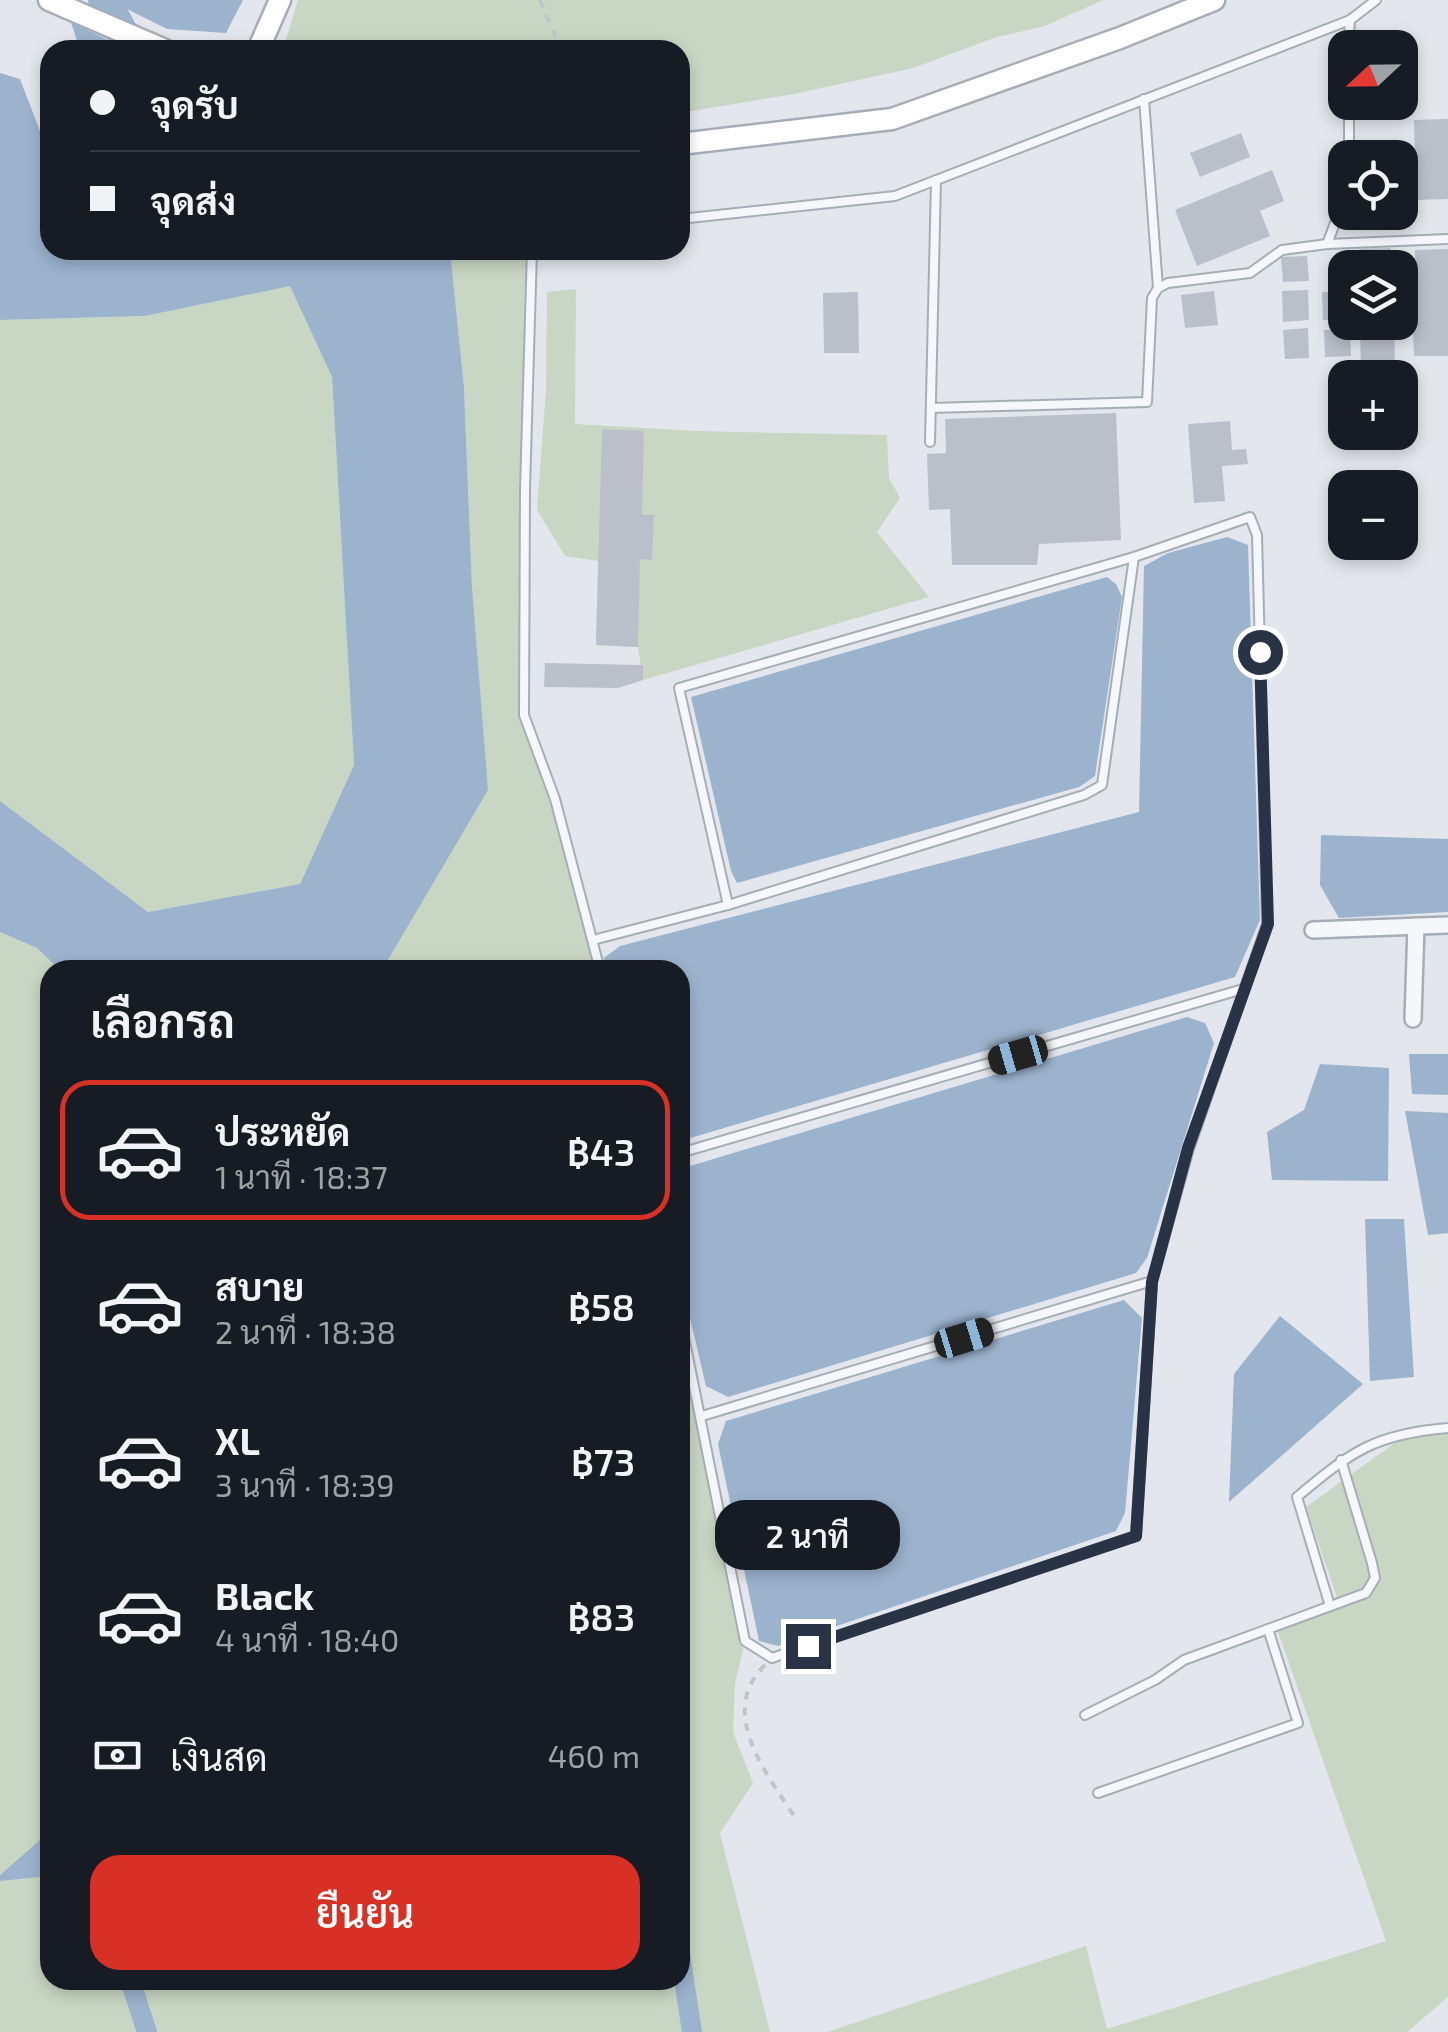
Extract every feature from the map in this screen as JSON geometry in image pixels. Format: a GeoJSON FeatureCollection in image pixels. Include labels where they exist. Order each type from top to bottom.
{"type":"FeatureCollection","features":[{"type":"Feature","properties":{"kind":"street"},"geometry":{"type":"LineString","coordinates":[[49,0],[142,40]]}},
{"type":"Feature","properties":{"kind":"street"},"geometry":{"type":"LineString","coordinates":[[262,40],[280,0]]}},
{"type":"Feature","properties":{"kind":"street"},"geometry":{"type":"LineString","coordinates":[[690,143],[892,119],[1120,38],[1214,0]]}},
{"type":"Feature","properties":{"kind":"street"},"geometry":{"type":"LineString","coordinates":[[1313,930],[1448,925]]}},
{"type":"Feature","properties":{"kind":"street"},"geometry":{"type":"LineString","coordinates":[[1412,1019],[1416,926]]}},
{"type":"Feature","properties":{"kind":"lane"},"geometry":{"type":"LineString","coordinates":[[690,218],[895,196],[1350,20],[1376,0]]}},
{"type":"Feature","properties":{"kind":"lane"},"geometry":{"type":"LineString","coordinates":[[1349,30],[1350,20]]}},
{"type":"Feature","properties":{"kind":"lane"},"geometry":{"type":"LineString","coordinates":[[1144,99],[1158,288]]}},
{"type":"Feature","properties":{"kind":"lane"},"geometry":{"type":"LineString","coordinates":[[930,442],[936,180]]}},
{"type":"Feature","properties":{"kind":"lane"},"geometry":{"type":"LineString","coordinates":[[1327,244],[1334,230]]}},
{"type":"Feature","properties":{"kind":"lane"},"geometry":{"type":"LineString","coordinates":[[931,408],[1147,402],[1152,298],[1158,288],[1168,283],[1250,273],[1282,250],[1327,244],[1448,239]]}},
{"type":"Feature","properties":{"kind":"lane"},"geometry":{"type":"LineString","coordinates":[[532,260],[524,715],[554,799],[598,960]]}},
{"type":"Feature","properties":{"kind":"lane"},"geometry":{"type":"LineString","coordinates":[[690,1362],[745,1641],[772,1658],[1136,1536],[1152,1282],[1188,1148],[1268,924],[1257,535],[1250,518],[1134,557],[680,688],[728,904]]}},
{"type":"Feature","properties":{"kind":"lane"},"geometry":{"type":"LineString","coordinates":[[593,940],[728,904],[1084,795],[1102,785],[1134,557]]}},
{"type":"Feature","properties":{"kind":"lane"},"geometry":{"type":"LineString","coordinates":[[690,1150],[1244,989]]}},
{"type":"Feature","properties":{"kind":"lane"},"geometry":{"type":"LineString","coordinates":[[702,1416],[1152,1282]]}},
{"type":"Feature","properties":{"kind":"lane"},"geometry":{"type":"LineString","coordinates":[[1330,1606],[1297,1497],[1341,1460],[1387,1436],[1448,1428]]}},
{"type":"Feature","properties":{"kind":"lane"},"geometry":{"type":"LineString","coordinates":[[1085,1715],[1155,1680],[1184,1660],[1366,1593],[1375,1578],[1341,1460]]}},
{"type":"Feature","properties":{"kind":"lane"},"geometry":{"type":"LineString","coordinates":[[1098,1793],[1298,1723],[1268,1629]]}},
{"type":"Feature","properties":{"kind":"path"},"geometry":{"type":"LineString","coordinates":[[540,0],[558,40]]}},
{"type":"Feature","properties":{"kind":"path"},"geometry":{"type":"LineString","coordinates":[[772,1658],[754,1676],[743,1701],[747,1736],[796,1819]]}},
{"type":"Feature","properties":{"kind":"green space"},"geometry":{"type":"Polygon","coordinates":[[[298,0],[1103,0],[1045,26],[997,37],[913,68],[690,111],[690,40],[286,40],[298,0]]]}},
{"type":"Feature","properties":{"kind":"green space"},"geometry":{"type":"Polygon","coordinates":[[[451,260],[532,260],[524,715],[555,799],[597,960],[384,960],[472,588],[464,387],[451,260]]]}},
{"type":"Feature","properties":{"kind":"green space"},"geometry":{"type":"Polygon","coordinates":[[[290,285],[332,377],[354,765],[300,884],[148,912],[0,801],[0,320],[145,316],[290,285]]]}},
{"type":"Feature","properties":{"kind":"green space"},"geometry":{"type":"Polygon","coordinates":[[[576,289],[575,424],[887,435],[889,478],[900,498],[877,532],[929,597],[643,680],[638,647],[596,645],[598,561],[565,556],[537,510],[546,390],[547,292],[576,289]]]}},
{"type":"Feature","properties":{"kind":"green space"},"geometry":{"type":"Polygon","coordinates":[[[0,932],[37,948],[50,960],[40,960],[40,1840],[0,1875],[0,932]]]}},
{"type":"Feature","properties":{"kind":"green space"},"geometry":{"type":"Polygon","coordinates":[[[690,1367],[745,1641],[735,1684],[733,1732],[753,1783],[720,1833],[770,2032],[0,2032],[0,1881],[40,1877],[40,1990],[690,1990],[690,1367]]]}},
{"type":"Feature","properties":{"kind":"green space"},"geometry":{"type":"Polygon","coordinates":[[[1448,1432],[1448,1997],[1407,2032],[827,2032],[1086,1946],[1107,2029],[1386,1941],[1276,1626],[1338,1600],[1306,1507],[1403,1437],[1448,1432]]]}},
{"type":"Feature","properties":{"kind":"water"},"geometry":{"type":"Polygon","coordinates":[[[109,0],[243,0],[226,33],[167,29],[109,0]]]}},
{"type":"Feature","properties":{"kind":"water"},"geometry":{"type":"Polygon","coordinates":[[[71,22],[108,40],[77,40],[71,22]]]}},
{"type":"Feature","properties":{"kind":"water"},"geometry":{"type":"Polygon","coordinates":[[[0,73],[20,79],[40,131],[40,260],[451,260],[464,387],[472,588],[488,790],[388,960],[50,960],[37,948],[0,932],[0,801],[148,912],[300,884],[354,765],[332,377],[290,286],[145,316],[0,320],[0,73]]]}},
{"type":"Feature","properties":{"kind":"water"},"geometry":{"type":"Polygon","coordinates":[[[1227,537],[1248,545],[1260,920],[1235,977],[690,1138],[690,960],[604,958],[620,946],[1139,812],[1144,566],[1168,553],[1227,537]]]}},
{"type":"Feature","properties":{"kind":"water"},"geometry":{"type":"Polygon","coordinates":[[[1107,577],[1122,597],[1095,776],[1079,787],[737,883],[691,697],[1107,577]]]}},
{"type":"Feature","properties":{"kind":"water"},"geometry":{"type":"Polygon","coordinates":[[[1321,835],[1448,839],[1448,912],[1339,918],[1320,885],[1321,835]]]}},
{"type":"Feature","properties":{"kind":"water"},"geometry":{"type":"Polygon","coordinates":[[[1187,1017],[1205,1023],[1214,1043],[1147,1258],[1136,1273],[728,1397],[706,1386],[690,1318],[690,1166],[1187,1017]]]}},
{"type":"Feature","properties":{"kind":"water"},"geometry":{"type":"Polygon","coordinates":[[[1409,1054],[1448,1054],[1448,1095],[1412,1094],[1409,1054]]]}},
{"type":"Feature","properties":{"kind":"water"},"geometry":{"type":"Polygon","coordinates":[[[1320,1064],[1389,1068],[1388,1181],[1272,1180],[1267,1132],[1304,1110],[1320,1064]]]}},
{"type":"Feature","properties":{"kind":"water"},"geometry":{"type":"Polygon","coordinates":[[[1405,1111],[1448,1113],[1448,1233],[1428,1235],[1405,1111]]]}},
{"type":"Feature","properties":{"kind":"water"},"geometry":{"type":"Polygon","coordinates":[[[1365,1219],[1404,1219],[1414,1377],[1370,1381],[1365,1219]]]}},
{"type":"Feature","properties":{"kind":"water"},"geometry":{"type":"Polygon","coordinates":[[[1124,1300],[1142,1318],[1125,1513],[1116,1531],[778,1646],[759,1641],[718,1444],[726,1421],[1124,1300]]]}},
{"type":"Feature","properties":{"kind":"water"},"geometry":{"type":"Polygon","coordinates":[[[1280,1316],[1363,1384],[1229,1502],[1234,1374],[1280,1316]]]}},
{"type":"Feature","properties":{"kind":"water"},"geometry":{"type":"Polygon","coordinates":[[[40,1840],[40,1877],[0,1881],[0,1875],[40,1840]]]}},
{"type":"Feature","properties":{"kind":"building"},"geometry":{"type":"Polygon","coordinates":[[[1448,119],[1448,199],[1418,200],[1414,120],[1448,119]]]}},
{"type":"Feature","properties":{"kind":"building"},"geometry":{"type":"Polygon","coordinates":[[[1241,133],[1250,157],[1200,177],[1190,153],[1241,133]]]}},
{"type":"Feature","properties":{"kind":"building"},"geometry":{"type":"Polygon","coordinates":[[[1272,170],[1284,201],[1260,211],[1270,236],[1197,266],[1175,210],[1272,170]]]}},
{"type":"Feature","properties":{"kind":"building"},"geometry":{"type":"Polygon","coordinates":[[[1448,249],[1448,356],[1414,356],[1413,340],[1418,340],[1415,250],[1448,249]]]}},
{"type":"Feature","properties":{"kind":"building"},"geometry":{"type":"Polygon","coordinates":[[[1307,256],[1309,281],[1283,282],[1281,257],[1307,256]]]}},
{"type":"Feature","properties":{"kind":"building"},"geometry":{"type":"Polygon","coordinates":[[[1308,290],[1309,320],[1283,322],[1282,291],[1308,290]]]}},
{"type":"Feature","properties":{"kind":"building"},"geometry":{"type":"Polygon","coordinates":[[[1214,291],[1218,325],[1185,328],[1181,295],[1214,291]]]}},
{"type":"Feature","properties":{"kind":"building"},"geometry":{"type":"Polygon","coordinates":[[[858,292],[859,353],[824,353],[823,293],[858,292]]]}},
{"type":"Feature","properties":{"kind":"building"},"geometry":{"type":"Polygon","coordinates":[[[1322,292],[1328,292],[1328,320],[1323,320],[1322,292]]]}},
{"type":"Feature","properties":{"kind":"building"},"geometry":{"type":"Polygon","coordinates":[[[1308,328],[1309,358],[1285,359],[1283,330],[1308,328]]]}},
{"type":"Feature","properties":{"kind":"building"},"geometry":{"type":"Polygon","coordinates":[[[1324,330],[1328,330],[1328,340],[1350,340],[1351,356],[1325,357],[1324,330]]]}},
{"type":"Feature","properties":{"kind":"building"},"geometry":{"type":"Polygon","coordinates":[[[1360,340],[1394,340],[1395,360],[1361,360],[1360,340]]]}},
{"type":"Feature","properties":{"kind":"building"},"geometry":{"type":"Polygon","coordinates":[[[1116,413],[1121,540],[1039,544],[1037,565],[952,565],[950,509],[929,510],[927,454],[946,453],[945,419],[1116,413]]]}},
{"type":"Feature","properties":{"kind":"building"},"geometry":{"type":"Polygon","coordinates":[[[1230,421],[1232,450],[1246,449],[1248,464],[1222,466],[1225,501],[1194,503],[1188,424],[1230,421]]]}},
{"type":"Feature","properties":{"kind":"building"},"geometry":{"type":"Polygon","coordinates":[[[602,429],[644,431],[642,515],[654,515],[652,560],[640,559],[638,647],[596,645],[602,429]]]}},
{"type":"Feature","properties":{"kind":"building"},"geometry":{"type":"Polygon","coordinates":[[[545,663],[643,665],[643,680],[618,688],[544,687],[545,663]]]}},
{"type":"Feature","properties":{"kind":"waterway"},"geometry":{"type":"LineString","coordinates":[[104,0],[126,40]]}},
{"type":"Feature","properties":{"kind":"waterway"},"geometry":{"type":"LineString","coordinates":[[133,1990],[147,2032]]}},
{"type":"Feature","properties":{"kind":"waterway"},"geometry":{"type":"LineString","coordinates":[[686,1990],[692,2032]]}},
{"type":"Feature","properties":{"kind":"route"},"geometry":{"type":"LineString","coordinates":[[808,1646],[1136,1536],[1152,1282],[1188,1148],[1268,924],[1260,652]]}}]}
